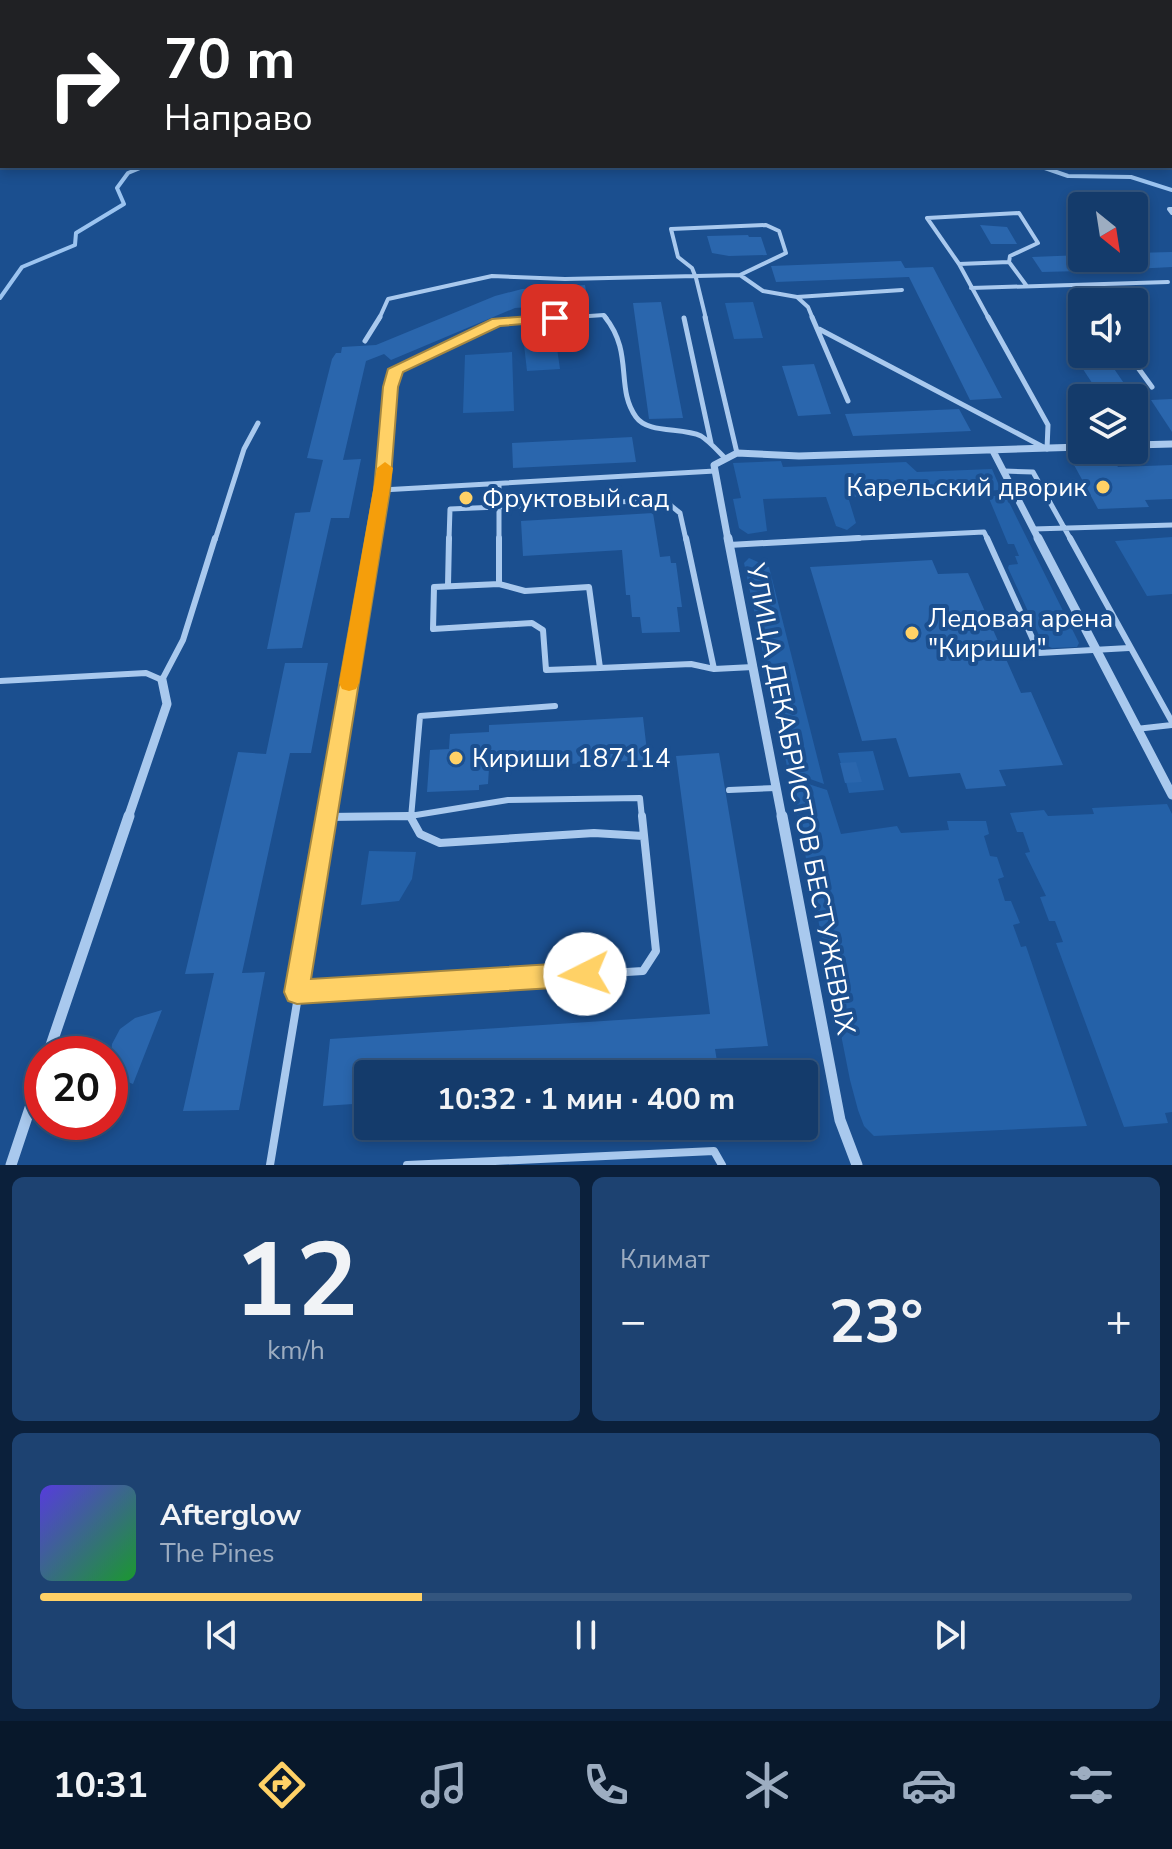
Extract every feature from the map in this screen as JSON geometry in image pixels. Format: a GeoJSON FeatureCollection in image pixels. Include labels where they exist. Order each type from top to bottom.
{"type":"FeatureCollection","features":[{"type":"Feature","properties":{"kind":"street"},"geometry":{"type":"LineString","coordinates":[[1148,445],[1172,444]]}},
{"type":"Feature","properties":{"kind":"street"},"geometry":{"type":"LineString","coordinates":[[715,471],[714,465],[724,457],[737,453],[768,456],[1068,448]]}},
{"type":"Feature","properties":{"kind":"street"},"geometry":{"type":"LineString","coordinates":[[993,451],[1172,795]]}},
{"type":"Feature","properties":{"kind":"street","name":"УЛИЦА ДЕКАБРИСТОВ БЕСТУЖЕВЫХ"},"geometry":{"type":"LineString","coordinates":[[715,471],[840,1120],[857,1165]]}},
{"type":"Feature","properties":{"kind":"street"},"geometry":{"type":"LineString","coordinates":[[54,1036],[167,704],[162,680]]}},
{"type":"Feature","properties":{"kind":"street"},"geometry":{"type":"LineString","coordinates":[[11,1165],[24,1126]]}},
{"type":"Feature","properties":{"kind":"lane"},"geometry":{"type":"LineString","coordinates":[[819,329],[1047,449],[1048,425],[959,264],[927,218],[1019,213],[1038,243],[1010,256],[1009,262],[1026,285]]}},
{"type":"Feature","properties":{"kind":"lane"},"geometry":{"type":"LineString","coordinates":[[365,341],[388,299],[492,276],[696,278],[740,275],[786,253],[779,231],[766,225],[671,229],[678,257],[692,268],[696,278],[737,453]]}},
{"type":"Feature","properties":{"kind":"lane"},"geometry":{"type":"LineString","coordinates":[[959,264],[1009,262]]}},
{"type":"Feature","properties":{"kind":"lane"},"geometry":{"type":"LineString","coordinates":[[740,275],[763,291],[797,297],[902,290]]}},
{"type":"Feature","properties":{"kind":"lane"},"geometry":{"type":"LineString","coordinates":[[971,288],[1168,282]]}},
{"type":"Feature","properties":{"kind":"lane"},"geometry":{"type":"LineString","coordinates":[[826,294],[830,303]]}},
{"type":"Feature","properties":{"kind":"lane"},"geometry":{"type":"LineString","coordinates":[[797,297],[808,307],[819,329],[848,401]]}},
{"type":"Feature","properties":{"kind":"lane"},"geometry":{"type":"LineString","coordinates":[[270,1165],[382,490],[391,387],[396,369],[497,322],[604,315],[621,340],[628,404],[635,419],[642,424],[703,437],[724,457]]}},
{"type":"Feature","properties":{"kind":"lane"},"geometry":{"type":"LineString","coordinates":[[684,318],[712,447]]}},
{"type":"Feature","properties":{"kind":"lane"},"geometry":{"type":"LineString","coordinates":[[993,327],[1005,326]]}},
{"type":"Feature","properties":{"kind":"lane"},"geometry":{"type":"LineString","coordinates":[[1138,368],[1152,387]]}},
{"type":"Feature","properties":{"kind":"lane"},"geometry":{"type":"LineString","coordinates":[[0,681],[146,673],[162,680],[183,640],[244,449],[258,423]]}},
{"type":"Feature","properties":{"kind":"lane"},"geometry":{"type":"LineString","coordinates":[[382,490],[715,471]]}},
{"type":"Feature","properties":{"kind":"lane"},"geometry":{"type":"LineString","coordinates":[[1004,471],[1033,472],[1172,724],[1136,729]]}},
{"type":"Feature","properties":{"kind":"lane"},"geometry":{"type":"LineString","coordinates":[[499,484],[499,584]]}},
{"type":"Feature","properties":{"kind":"lane"},"geometry":{"type":"LineString","coordinates":[[448,585],[450,509],[664,500],[680,513],[714,669]]}},
{"type":"Feature","properties":{"kind":"lane"},"geometry":{"type":"LineString","coordinates":[[1033,529],[1172,525]]}},
{"type":"Feature","properties":{"kind":"lane"},"geometry":{"type":"LineString","coordinates":[[729,545],[984,532],[1039,653],[1129,648]]}},
{"type":"Feature","properties":{"kind":"lane"},"geometry":{"type":"LineString","coordinates":[[600,669],[589,587],[525,591],[499,584],[434,587],[433,629],[532,623],[543,630],[546,670],[600,669],[691,664],[714,669],[753,667]]}},
{"type":"Feature","properties":{"kind":"lane"},"geometry":{"type":"LineString","coordinates":[[555,706],[420,716],[410,816],[420,834],[440,843],[594,833],[643,836]]}},
{"type":"Feature","properties":{"kind":"lane"},"geometry":{"type":"LineString","coordinates":[[729,790],[776,788]]}},
{"type":"Feature","properties":{"kind":"lane"},"geometry":{"type":"LineString","coordinates":[[297,992],[643,971],[656,951],[640,798],[508,800],[410,816],[327,817]]}},
{"type":"Feature","properties":{"kind":"lane"},"geometry":{"type":"LineString","coordinates":[[407,1165],[714,1151],[722,1165]]}},
{"type":"Feature","properties":{"kind":"shaded area"},"geometry":{"type":"Polygon","coordinates":[[[753,302],[763,338],[734,339],[725,303],[753,302]]]}},
{"type":"Feature","properties":{"kind":"shaded area"},"geometry":{"type":"Polygon","coordinates":[[[555,334],[560,369],[527,371],[523,336],[555,334]]]}},
{"type":"Feature","properties":{"kind":"shaded area"},"geometry":{"type":"Polygon","coordinates":[[[512,352],[514,411],[463,413],[465,355],[512,352]]]}},
{"type":"Feature","properties":{"kind":"shaded area"},"geometry":{"type":"Polygon","coordinates":[[[781,461],[783,467],[906,462],[917,472],[992,469],[1001,490],[848,497],[856,523],[847,530],[836,526],[826,497],[763,499],[767,531],[748,534],[739,528],[733,499],[741,498],[733,463],[781,461]]]}},
{"type":"Feature","properties":{"kind":"shaded area"},"geometry":{"type":"Polygon","coordinates":[[[988,496],[1006,496],[1079,643],[1077,647],[1052,648],[1043,644],[1008,568],[1009,565],[1018,564],[1015,556],[1019,556],[1014,544],[1008,544],[988,496]]]}},
{"type":"Feature","properties":{"kind":"shaded area"},"geometry":{"type":"Polygon","coordinates":[[[1172,537],[1172,594],[1147,596],[1115,541],[1172,537]]]}},
{"type":"Feature","properties":{"kind":"shaded area"},"geometry":{"type":"Polygon","coordinates":[[[749,558],[769,567],[824,784],[788,771],[744,563],[749,558]]]}},
{"type":"Feature","properties":{"kind":"shaded area"},"geometry":{"type":"Polygon","coordinates":[[[873,751],[884,790],[849,793],[838,753],[873,751]]]}},
{"type":"Feature","properties":{"kind":"shaded area"},"geometry":{"type":"Polygon","coordinates":[[[790,778],[827,790],[841,834],[897,826],[901,833],[949,830],[947,821],[986,821],[989,834],[984,836],[990,856],[997,857],[1004,877],[998,879],[1005,901],[1011,901],[1020,923],[1013,925],[1021,947],[1026,946],[1087,1126],[874,1136],[864,1126],[850,1080],[790,778]]]}},
{"type":"Feature","properties":{"kind":"shaded area"},"geometry":{"type":"Polygon","coordinates":[[[1167,804],[1172,814],[1172,1112],[1165,1113],[1168,1123],[1124,1127],[1056,943],[1063,942],[1055,921],[1049,921],[1040,897],[1046,896],[1025,853],[1030,852],[1023,832],[1017,832],[1010,813],[1044,810],[1048,816],[1094,814],[1092,808],[1167,804]]]}},
{"type":"Feature","properties":{"kind":"shaded area"},"geometry":{"type":"Polygon","coordinates":[[[369,851],[416,852],[412,879],[399,901],[361,905],[369,851]]]}},
{"type":"Feature","properties":{"kind":"building"},"geometry":{"type":"Polygon","coordinates":[[[980,225],[1007,227],[1017,244],[991,244],[980,225]]]}},
{"type":"Feature","properties":{"kind":"building"},"geometry":{"type":"Polygon","coordinates":[[[707,236],[761,237],[767,255],[712,253],[707,236]]]}},
{"type":"Feature","properties":{"kind":"building"},"geometry":{"type":"Polygon","coordinates":[[[1172,252],[1172,267],[1148,268],[1148,253],[1172,252]]]}},
{"type":"Feature","properties":{"kind":"building"},"geometry":{"type":"Polygon","coordinates":[[[1068,256],[1068,271],[1042,272],[1032,257],[1068,256]]]}},
{"type":"Feature","properties":{"kind":"building"},"geometry":{"type":"Polygon","coordinates":[[[901,261],[905,268],[933,267],[1002,398],[970,400],[909,277],[776,282],[771,266],[901,261]]]}},
{"type":"Feature","properties":{"kind":"building"},"geometry":{"type":"Polygon","coordinates":[[[585,285],[588,303],[515,308],[391,360],[384,354],[366,361],[343,460],[361,459],[349,518],[331,518],[302,648],[267,649],[295,513],[310,512],[323,460],[307,458],[336,353],[341,353],[342,347],[376,345],[495,296],[522,289],[585,285]]]}},
{"type":"Feature","properties":{"kind":"building"},"geometry":{"type":"Polygon","coordinates":[[[661,302],[683,418],[649,419],[633,303],[661,302]]]}},
{"type":"Feature","properties":{"kind":"building"},"geometry":{"type":"Polygon","coordinates":[[[814,364],[831,414],[798,416],[782,366],[814,364]]]}},
{"type":"Feature","properties":{"kind":"building"},"geometry":{"type":"Polygon","coordinates":[[[1082,368],[1114,368],[1124,384],[1093,384],[1082,368]]]}},
{"type":"Feature","properties":{"kind":"building"},"geometry":{"type":"Polygon","coordinates":[[[1172,399],[1172,432],[1151,400],[1172,399]]]}},
{"type":"Feature","properties":{"kind":"building"},"geometry":{"type":"Polygon","coordinates":[[[959,409],[971,431],[853,436],[845,414],[959,409]]]}},
{"type":"Feature","properties":{"kind":"building"},"geometry":{"type":"Polygon","coordinates":[[[632,437],[636,462],[513,468],[512,443],[632,437]]]}},
{"type":"Feature","properties":{"kind":"building"},"geometry":{"type":"Polygon","coordinates":[[[1074,464],[1116,464],[1118,467],[1172,465],[1172,499],[1145,500],[1149,507],[1098,509],[1074,464]]]}},
{"type":"Feature","properties":{"kind":"building"},"geometry":{"type":"Polygon","coordinates":[[[653,513],[660,557],[670,556],[671,563],[676,563],[682,607],[677,607],[680,632],[642,633],[640,617],[632,617],[630,595],[626,595],[622,550],[523,556],[521,521],[653,513]]]}},
{"type":"Feature","properties":{"kind":"building","name":"Ледовая арена \"Кириши\""},"geometry":{"type":"Polygon","coordinates":[[[932,560],[938,574],[968,573],[1021,693],[1031,692],[1063,765],[999,770],[1006,786],[966,789],[960,773],[909,777],[896,738],[862,741],[810,567],[932,560]]]}},
{"type":"Feature","properties":{"kind":"building"},"geometry":{"type":"Polygon","coordinates":[[[285,663],[328,663],[311,753],[290,753],[242,973],[265,972],[239,1110],[183,1111],[214,973],[185,974],[238,752],[266,754],[285,663]]]}},
{"type":"Feature","properties":{"kind":"building"},"geometry":{"type":"Polygon","coordinates":[[[643,717],[648,760],[489,768],[488,784],[479,785],[479,790],[427,792],[430,750],[449,749],[450,734],[489,732],[489,725],[643,717]]]}},
{"type":"Feature","properties":{"kind":"building"},"geometry":{"type":"Polygon","coordinates":[[[719,753],[768,1046],[715,1049],[717,1060],[354,1060],[354,1104],[323,1106],[330,1039],[710,1014],[676,756],[719,753]]]}},
{"type":"Feature","properties":{"kind":"building"},"geometry":{"type":"Polygon","coordinates":[[[856,762],[862,782],[845,783],[840,763],[856,762]]]}},
{"type":"Feature","properties":{"kind":"building"},"geometry":{"type":"Polygon","coordinates":[[[162,1010],[133,1084],[128,1082],[128,1036],[116,1036],[120,1029],[135,1018],[162,1010]]]}},
{"type":"Feature","properties":{"kind":"waterway"},"geometry":{"type":"LineString","coordinates":[[0,298],[22,267],[75,245],[76,233],[124,204],[117,188],[128,173],[140,168]]}},
{"type":"Feature","properties":{"kind":"waterway"},"geometry":{"type":"LineString","coordinates":[[1045,168],[1068,176],[1131,177],[1172,190]]}},
{"type":"Feature","properties":{"kind":"slow traffic"},"geometry":{"type":"LineString","coordinates":[[349,683],[385,468]]}},
{"type":"Feature","properties":{"kind":"place","name":"Карельский дворик"},"geometry":{"type":"Point","coordinates":[1103,487]}},
{"type":"Feature","properties":{"kind":"place","name":"Фруктовый сад"},"geometry":{"type":"Point","coordinates":[466,498]}},
{"type":"Feature","properties":{"kind":"place","name":"Ледовая арена \"Кириши\""},"geometry":{"type":"Point","coordinates":[912,633]}},
{"type":"Feature","properties":{"kind":"place","name":"Кириши 187114"},"geometry":{"type":"Point","coordinates":[456,758]}},
{"type":"Feature","properties":{"kind":"route"},"geometry":{"type":"LineString","coordinates":[[555,318],[497,322],[467,339],[396,369],[386,430],[387,453],[382,490],[297,992],[585,974]]}}]}
